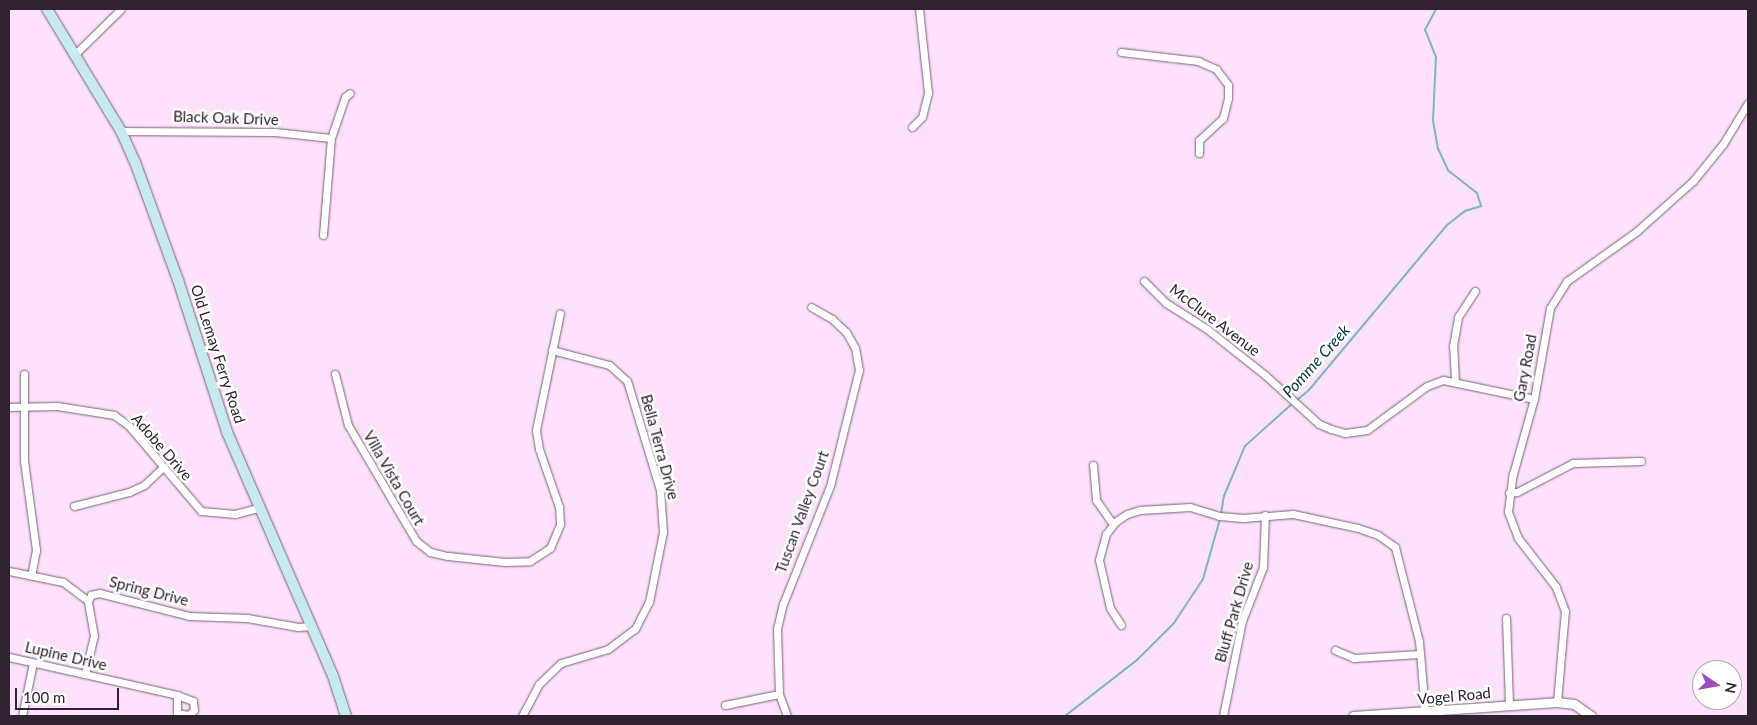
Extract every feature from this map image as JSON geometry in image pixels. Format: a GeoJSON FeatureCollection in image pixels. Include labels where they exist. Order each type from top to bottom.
{"type":"FeatureCollection","features":[{"type":"Feature","properties":{"kind":"main road","name":"Old Lemay Ferry Road"},"geometry":{"type":"LineString","coordinates":[[47,9],[121,131],[157,220],[227,432],[258,508],[311,626],[346,716]]}},
{"type":"Feature","properties":{"kind":"street"},"geometry":{"type":"LineString","coordinates":[[75,54],[121,9]]}},
{"type":"Feature","properties":{"kind":"street"},"geometry":{"type":"LineString","coordinates":[[912,127],[922,117],[928,93],[919,9]]}},
{"type":"Feature","properties":{"kind":"street"},"geometry":{"type":"LineString","coordinates":[[1121,52],[1198,60],[1216,69],[1228,85],[1228,98],[1223,118],[1199,140],[1199,153]]}},
{"type":"Feature","properties":{"kind":"street"},"geometry":{"type":"LineString","coordinates":[[324,234],[331,138],[345,97],[350,93]]}},
{"type":"Feature","properties":{"kind":"street","name":"Gary Road"},"geometry":{"type":"LineString","coordinates":[[1557,702],[1565,611],[1556,587],[1511,525],[1509,493],[1534,399],[1550,308],[1557,292],[1578,271],[1618,246],[1667,206],[1693,181],[1723,144],[1748,103]]}},
{"type":"Feature","properties":{"kind":"street","name":"Black Oak Drive"},"geometry":{"type":"LineString","coordinates":[[121,131],[275,132],[331,138]]}},
{"type":"Feature","properties":{"kind":"street","name":"McClure Avenue"},"geometry":{"type":"LineString","coordinates":[[1144,281],[1166,303],[1207,329],[1265,375],[1319,424],[1331,429],[1345,433],[1367,430],[1427,386],[1443,380],[1534,399]]}},
{"type":"Feature","properties":{"kind":"street"},"geometry":{"type":"LineString","coordinates":[[1455,381],[1453,346],[1458,317],[1474,291]]}},
{"type":"Feature","properties":{"kind":"street","name":"Tuscan Valley Court"},"geometry":{"type":"LineString","coordinates":[[787,716],[779,694],[776,658],[777,630],[783,604],[830,486],[859,370],[855,348],[846,332],[832,319],[811,307]]}},
{"type":"Feature","properties":{"kind":"street","name":"Villa Vista Court"},"geometry":{"type":"LineString","coordinates":[[335,374],[348,425],[416,541],[439,554],[521,562],[537,558],[550,548],[560,524],[559,506],[539,450],[536,430],[560,313]]}},
{"type":"Feature","properties":{"kind":"street","name":"Bella Terra Drive"},"geometry":{"type":"LineString","coordinates":[[522,716],[539,684],[561,663],[608,649],[635,629],[649,602],[663,532],[660,490],[627,381],[609,365],[552,350]]}},
{"type":"Feature","properties":{"kind":"street"},"geometry":{"type":"LineString","coordinates":[[24,374],[24,461],[36,550],[31,576]]}},
{"type":"Feature","properties":{"kind":"street","name":"Adobe Drive"},"geometry":{"type":"LineString","coordinates":[[9,407],[57,406],[114,415],[128,426],[201,512],[235,514],[258,508]]}},
{"type":"Feature","properties":{"kind":"street"},"geometry":{"type":"LineString","coordinates":[[1509,493],[1517,492],[1573,463],[1641,461]]}},
{"type":"Feature","properties":{"kind":"street"},"geometry":{"type":"LineString","coordinates":[[1092,465],[1096,500],[1113,524]]}},
{"type":"Feature","properties":{"kind":"street"},"geometry":{"type":"LineString","coordinates":[[74,506],[137,488],[163,467]]}},
{"type":"Feature","properties":{"kind":"street"},"geometry":{"type":"LineString","coordinates":[[1121,625],[1110,608],[1099,560],[1100,548],[1113,524],[1140,510],[1190,507],[1219,516],[1242,518],[1293,514],[1358,528],[1378,535],[1395,547],[1409,595],[1420,654],[1425,714]]}},
{"type":"Feature","properties":{"kind":"street","name":"Bluff Park Drive"},"geometry":{"type":"LineString","coordinates":[[1224,716],[1242,621],[1263,567],[1265,515]]}},
{"type":"Feature","properties":{"kind":"street"},"geometry":{"type":"LineString","coordinates":[[9,571],[62,582],[88,601]]}},
{"type":"Feature","properties":{"kind":"street","name":"Spring Drive"},"geometry":{"type":"LineString","coordinates":[[85,674],[94,636],[88,601],[91,595],[99,593],[189,616],[247,618],[298,627],[311,626]]}},
{"type":"Feature","properties":{"kind":"street"},"geometry":{"type":"LineString","coordinates":[[1506,618],[1509,704]]}},
{"type":"Feature","properties":{"kind":"street"},"geometry":{"type":"LineString","coordinates":[[1335,650],[1354,658],[1420,654]]}},
{"type":"Feature","properties":{"kind":"street","name":"Lupine Drive"},"geometry":{"type":"LineString","coordinates":[[9,657],[177,695]]}},
{"type":"Feature","properties":{"kind":"street"},"geometry":{"type":"LineString","coordinates":[[22,716],[33,663]]}},
{"type":"Feature","properties":{"kind":"street"},"geometry":{"type":"LineString","coordinates":[[725,705],[779,694]]}},
{"type":"Feature","properties":{"kind":"street","name":"Vogel Road"},"geometry":{"type":"LineString","coordinates":[[1353,716],[1425,714],[1509,704],[1557,702],[1574,704],[1590,716]]}},
{"type":"Feature","properties":{"kind":"waterway","name":"Pomme Creek"},"geometry":{"type":"LineString","coordinates":[[1297,400],[1309,390],[1447,225],[1465,211],[1481,206],[1477,193],[1448,170],[1438,149],[1433,120],[1436,57],[1425,30],[1436,9]]}},
{"type":"Feature","properties":{"kind":"waterway","name":"Pomme Creek"},"geometry":{"type":"LineString","coordinates":[[1221,514],[1224,496],[1245,446],[1293,403]]}},
{"type":"Feature","properties":{"kind":"waterway","name":"Pomme Creek"},"geometry":{"type":"LineString","coordinates":[[1065,716],[1137,660],[1174,623],[1203,579],[1220,519]]}}]}
